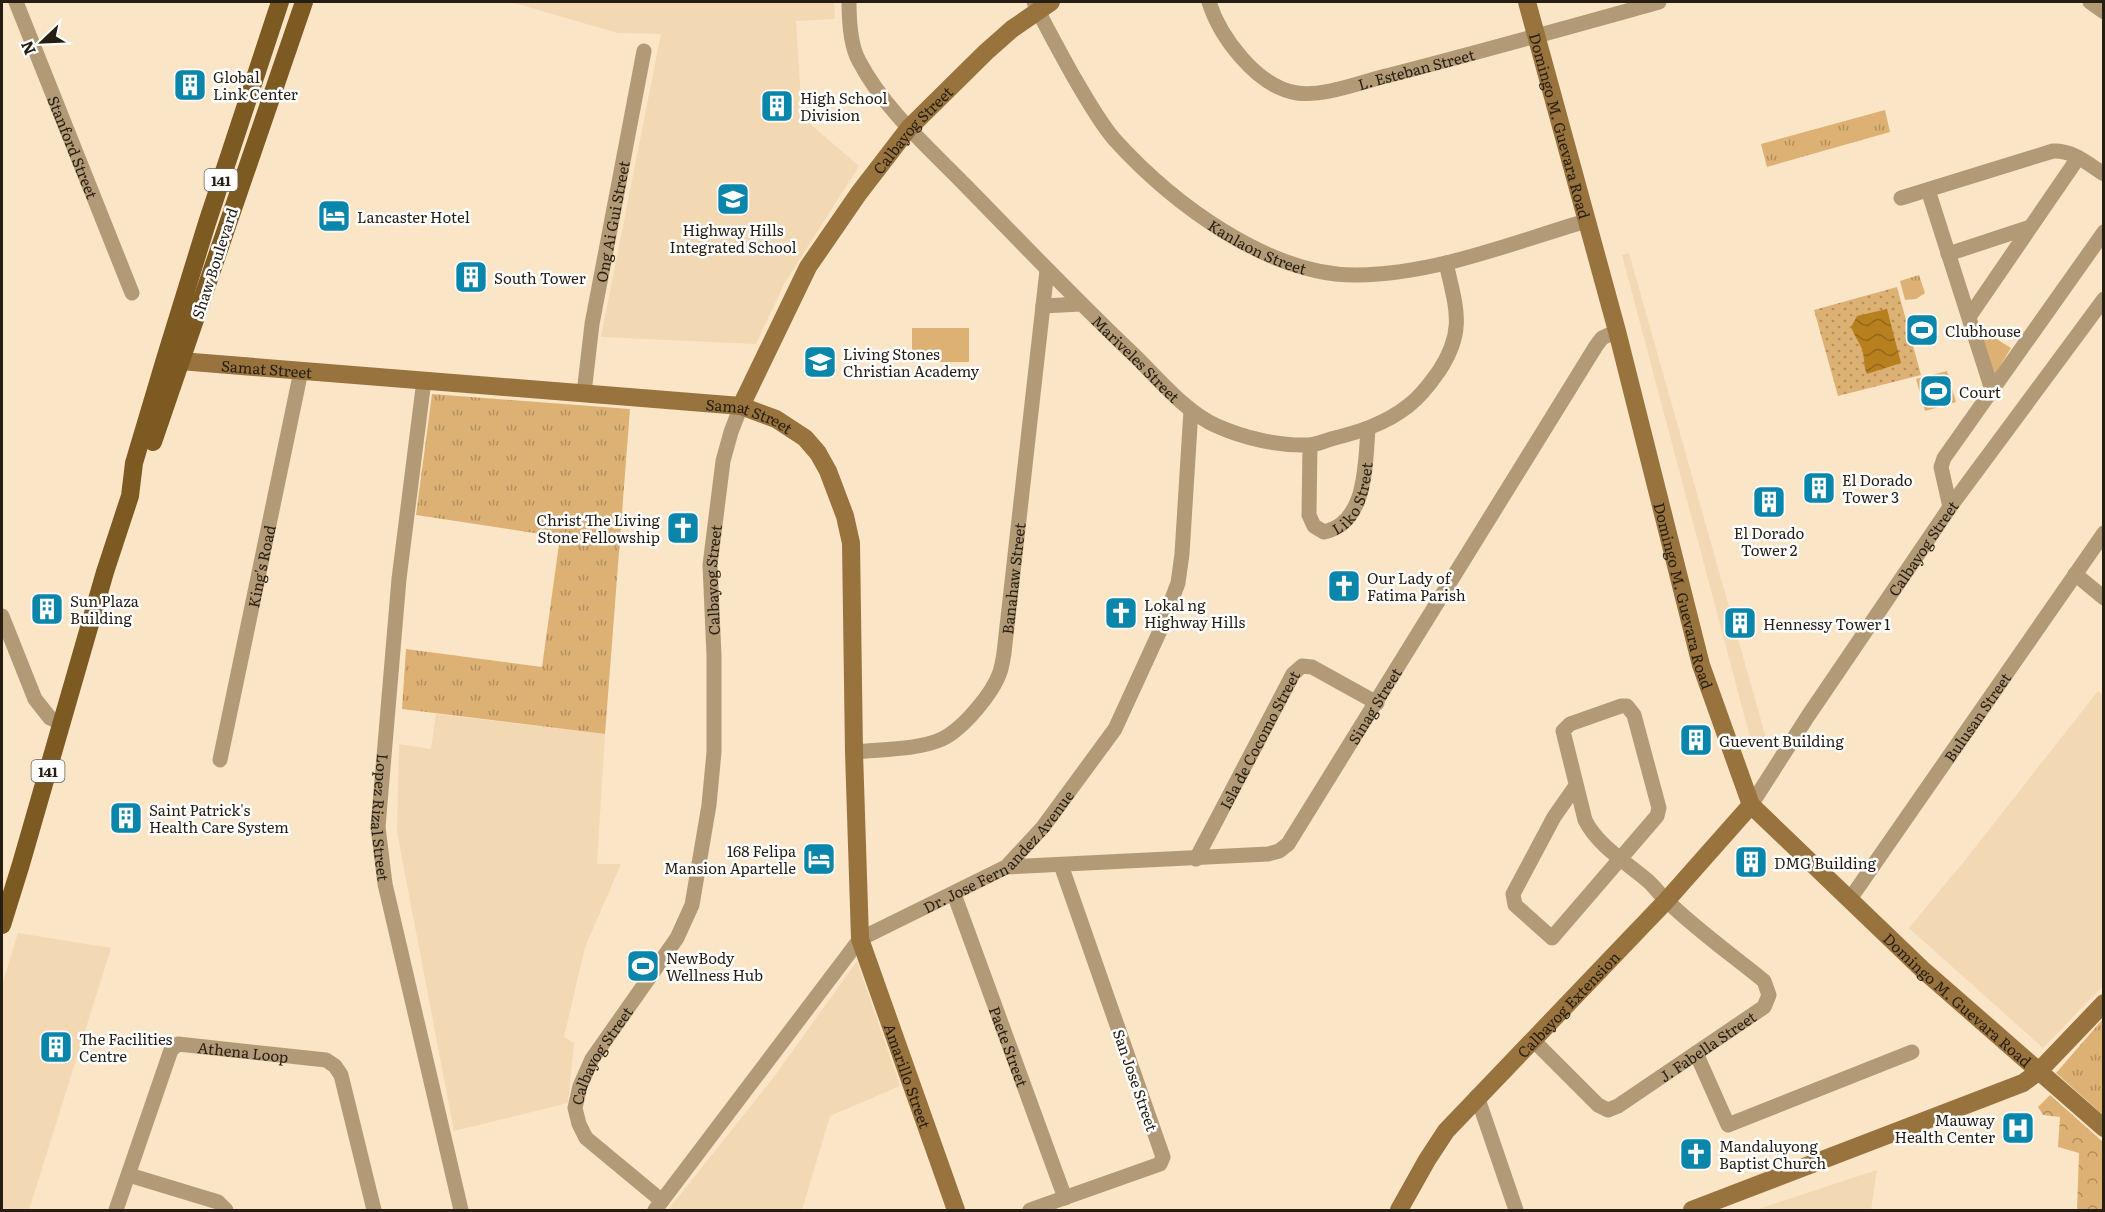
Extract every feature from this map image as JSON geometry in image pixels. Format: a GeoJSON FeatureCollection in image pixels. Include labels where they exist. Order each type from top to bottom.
{"type":"FeatureCollection","features":[{"type":"Feature","properties":{"kind":"main road","name":"Shaw Boulevard"},"geometry":{"type":"LineString","coordinates":[[2,925],[132,489],[134,463],[165,359],[210,212],[280,2]]}},
{"type":"Feature","properties":{"kind":"main road","name":"Shaw Boulevard"},"geometry":{"type":"LineString","coordinates":[[132,489],[144,468],[304,2]]}},
{"type":"Feature","properties":{"kind":"main road","name":"Domingo M. Guevara Road"},"geometry":{"type":"LineString","coordinates":[[1527,2],[1617,331],[1701,665],[1751,805],[1930,976],[2103,1128]]}},
{"type":"Feature","properties":{"kind":"main road","name":"Calbayog Street"},"geometry":{"type":"LineString","coordinates":[[741,406],[808,267],[849,207],[909,128],[986,52],[1041,4]]}},
{"type":"Feature","properties":{"kind":"main road","name":"Samat Street"},"geometry":{"type":"LineString","coordinates":[[180,361],[741,406],[776,419],[805,438],[818,453],[828,471],[840,499],[851,543],[860,939]]}},
{"type":"Feature","properties":{"kind":"main road","name":"Calbayog Extension"},"geometry":{"type":"LineString","coordinates":[[1399,1210],[1446,1131],[1666,901],[1751,805]]}},
{"type":"Feature","properties":{"kind":"main road","name":"Amarillo Street"},"geometry":{"type":"LineString","coordinates":[[860,939],[956,1210]]}},
{"type":"Feature","properties":{"kind":"main road"},"geometry":{"type":"LineString","coordinates":[[1692,1210],[2023,1083],[2038,1072],[2103,1003]]}},
{"type":"Feature","properties":{"kind":"street","name":"Stanford Street"},"geometry":{"type":"LineString","coordinates":[[16,2],[132,293]]}},
{"type":"Feature","properties":{"kind":"street","name":"Mariveles Street"},"geometry":{"type":"LineString","coordinates":[[849,2],[857,59],[874,87],[909,128],[1081,304],[1191,410],[1214,425],[1239,435],[1265,441],[1310,445],[1368,430],[1403,410],[1416,400],[1434,378],[1451,353],[1456,336],[1457,312],[1446,263]]}},
{"type":"Feature","properties":{"kind":"street","name":"L. Esteban Street"},"geometry":{"type":"LineString","coordinates":[[1209,2],[1215,18],[1233,47],[1252,69],[1270,82],[1296,93],[1318,93],[1659,2]]}},
{"type":"Feature","properties":{"kind":"street"},"geometry":{"type":"LineString","coordinates":[[2090,2],[2103,12]]}},
{"type":"Feature","properties":{"kind":"street","name":"Kanlaon Street"},"geometry":{"type":"LineString","coordinates":[[1041,4],[1088,100],[1113,138],[1167,190],[1202,218],[1287,262],[1318,271],[1358,275],[1396,272],[1446,263],[1586,221]]}},
{"type":"Feature","properties":{"kind":"street","name":"Ong Ai Gui Street"},"geometry":{"type":"LineString","coordinates":[[584,393],[592,324],[644,51]]}},
{"type":"Feature","properties":{"kind":"street"},"geometry":{"type":"LineString","coordinates":[[1901,198],[2053,152],[2064,151],[2103,174]]}},
{"type":"Feature","properties":{"kind":"street"},"geometry":{"type":"LineString","coordinates":[[1969,317],[2078,158]]}},
{"type":"Feature","properties":{"kind":"street"},"geometry":{"type":"LineString","coordinates":[[1928,190],[1992,390]]}},
{"type":"Feature","properties":{"kind":"street"},"geometry":{"type":"LineString","coordinates":[[1948,254],[2030,227]]}},
{"type":"Feature","properties":{"kind":"street"},"geometry":{"type":"LineString","coordinates":[[1950,507],[1941,467],[1944,458],[2103,232]]}},
{"type":"Feature","properties":{"kind":"street","name":"Banahaw Street"},"geometry":{"type":"LineString","coordinates":[[854,752],[925,744],[944,738],[980,705],[1000,673],[1019,530],[1047,270]]}},
{"type":"Feature","properties":{"kind":"street","name":"Calbayog Street"},"geometry":{"type":"LineString","coordinates":[[1751,805],[1808,716],[1950,507],[2103,299]]}},
{"type":"Feature","properties":{"kind":"street"},"geometry":{"type":"LineString","coordinates":[[1042,306],[1081,304]]}},
{"type":"Feature","properties":{"kind":"street","name":"Sinag Street"},"geometry":{"type":"LineString","coordinates":[[1006,867],[1268,854],[1279,851],[1288,844],[1596,346],[1602,338],[1617,331]]}},
{"type":"Feature","properties":{"kind":"street","name":"King's Road"},"geometry":{"type":"LineString","coordinates":[[220,760],[301,371]]}},
{"type":"Feature","properties":{"kind":"street","name":"Lopez Rizal Street"},"geometry":{"type":"LineString","coordinates":[[424,380],[399,579],[378,827],[385,884],[461,1210]]}},
{"type":"Feature","properties":{"kind":"street","name":"Calbayog Street"},"geometry":{"type":"LineString","coordinates":[[658,1206],[586,1138],[574,1108],[580,1086],[592,1059],[677,938],[692,905],[709,805],[714,752],[714,656],[710,565],[723,461],[730,432],[741,406]]}},
{"type":"Feature","properties":{"kind":"street","name":"Dr. Jose Fernandez Avenue"},"geometry":{"type":"LineString","coordinates":[[658,1206],[860,939],[1006,867],[1043,826],[1115,729],[1174,597],[1182,554],[1191,410]]}},
{"type":"Feature","properties":{"kind":"street","name":"Liko Street"},"geometry":{"type":"LineString","coordinates":[[1310,445],[1309,515],[1314,526],[1324,532],[1346,521],[1362,487],[1368,430]]}},
{"type":"Feature","properties":{"kind":"street","name":"Bulusan Street"},"geometry":{"type":"LineString","coordinates":[[1850,899],[2103,534]]}},
{"type":"Feature","properties":{"kind":"street"},"geometry":{"type":"LineString","coordinates":[[2075,574],[2103,598]]}},
{"type":"Feature","properties":{"kind":"street"},"geometry":{"type":"LineString","coordinates":[[2,616],[35,699],[50,718],[61,723]]}},
{"type":"Feature","properties":{"kind":"street","name":"Isla de Cocomo Street"},"geometry":{"type":"LineString","coordinates":[[1196,859],[1293,674],[1302,666],[1312,667],[1377,703]]}},
{"type":"Feature","properties":{"kind":"street","name":"J. Fabella Street"},"geometry":{"type":"LineString","coordinates":[[1534,1041],[1598,1105],[1608,1110],[1618,1106],[1764,1007],[1769,995],[1764,981],[1666,901],[1650,883],[1601,843],[1590,831],[1575,787],[1563,730],[1565,727],[1621,706],[1631,709],[1634,715],[1659,808],[1652,823],[1620,858]]}},
{"type":"Feature","properties":{"kind":"street"},"geometry":{"type":"LineString","coordinates":[[1575,787],[1554,817],[1513,894],[1515,905],[1552,938],[1620,858]]}},
{"type":"Feature","properties":{"kind":"street","name":"San Jose Street"},"geometry":{"type":"LineString","coordinates":[[1030,1210],[1160,1164],[1163,1157],[1060,865]]}},
{"type":"Feature","properties":{"kind":"street","name":"Paete Street"},"geometry":{"type":"LineString","coordinates":[[954,894],[1065,1198]]}},
{"type":"Feature","properties":{"kind":"street","name":"Athena Loop"},"geometry":{"type":"LineString","coordinates":[[116,1210],[173,1047],[178,1044],[326,1060],[335,1066],[341,1075],[374,1210]]}},
{"type":"Feature","properties":{"kind":"street"},"geometry":{"type":"LineString","coordinates":[[1696,1053],[1728,1125],[1912,1052]]}},
{"type":"Feature","properties":{"kind":"street"},"geometry":{"type":"LineString","coordinates":[[1477,1096],[1516,1210]]}},
{"type":"Feature","properties":{"kind":"street"},"geometry":{"type":"LineString","coordinates":[[129,1175],[218,1202],[226,1210]]}},
{"type":"Feature","properties":{"kind":"shaded area","name":"Highway Hills Integrated School"},"geometry":{"type":"Polygon","coordinates":[[[511,2],[834,2],[835,19],[796,21],[802,117],[859,166],[784,284],[756,344],[601,337],[661,34],[618,33],[511,2]]]}},
{"type":"Feature","properties":{"kind":"shaded area"},"geometry":{"type":"Polygon","coordinates":[[[1629,253],[1766,738],[1751,741],[1622,255],[1629,253]]]}},
{"type":"Feature","properties":{"kind":"shaded area"},"geometry":{"type":"Polygon","coordinates":[[[2098,691],[2104,696],[2103,986],[2043,1048],[1909,928],[2098,691]]]}},
{"type":"Feature","properties":{"kind":"shaded area"},"geometry":{"type":"Polygon","coordinates":[[[436,714],[605,734],[597,864],[621,864],[585,947],[564,1037],[574,1043],[568,1103],[454,1131],[397,832],[399,744],[431,749],[436,714]]]}},
{"type":"Feature","properties":{"kind":"shaded area"},"geometry":{"type":"Polygon","coordinates":[[[18,933],[111,948],[29,1210],[2,1210],[2,985],[18,933]]]}},
{"type":"Feature","properties":{"kind":"shaded area"},"geometry":{"type":"Polygon","coordinates":[[[857,961],[900,1086],[830,1116],[802,1210],[668,1210],[774,1077],[857,961]]]}},
{"type":"Feature","properties":{"kind":"shaded area"},"geometry":{"type":"Polygon","coordinates":[[[1877,1170],[1871,1210],[1755,1210],[1877,1170]]]}},
{"type":"Feature","properties":{"kind":"green space"},"geometry":{"type":"Polygon","coordinates":[[[1885,110],[1890,132],[1767,167],[1761,144],[1885,110]]]}},
{"type":"Feature","properties":{"kind":"green space"},"geometry":{"type":"Polygon","coordinates":[[[1919,275],[1925,293],[1916,299],[1905,300],[1900,281],[1919,275]]]}},
{"type":"Feature","properties":{"kind":"green space"},"geometry":{"type":"Polygon","coordinates":[[[1897,287],[1921,375],[1838,396],[1814,310],[1897,287]]]}},
{"type":"Feature","properties":{"kind":"green space"},"geometry":{"type":"Polygon","coordinates":[[[1977,327],[2011,348],[1994,376],[1977,327]]]}},
{"type":"Feature","properties":{"kind":"green space"},"geometry":{"type":"Polygon","coordinates":[[[912,328],[969,328],[969,362],[912,362],[912,328]]]}},
{"type":"Feature","properties":{"kind":"green space","name":"Court"},"geometry":{"type":"Polygon","coordinates":[[[1947,371],[1956,402],[1925,411],[1916,379],[1947,371]]]}},
{"type":"Feature","properties":{"kind":"green space"},"geometry":{"type":"Polygon","coordinates":[[[432,394],[630,409],[605,734],[402,709],[406,649],[542,667],[560,537],[416,515],[432,394]]]}},
{"type":"Feature","properties":{"kind":"green space"},"geometry":{"type":"Polygon","coordinates":[[[2103,1019],[2103,1115],[2056,1073],[2103,1019]]]}},
{"type":"Feature","properties":{"kind":"green space"},"geometry":{"type":"Polygon","coordinates":[[[2050,1095],[2103,1142],[2103,1210],[2077,1210],[2079,1153],[2058,1147],[2060,1117],[2043,1115],[2038,1107],[2050,1095]]]}},
{"type":"Feature","properties":{"kind":"water"},"geometry":{"type":"Polygon","coordinates":[[[1887,309],[1901,363],[1867,374],[1862,349],[1851,327],[1857,316],[1887,309]]]}},
{"type":"Feature","properties":{"kind":"place","name":"Global Link Center"},"geometry":{"type":"Point","coordinates":[190,85]}},
{"type":"Feature","properties":{"kind":"place","name":"High School Division"},"geometry":{"type":"Point","coordinates":[777,106]}},
{"type":"Feature","properties":{"kind":"place","name":"Highway Hills Integrated School"},"geometry":{"type":"Point","coordinates":[733,199]}},
{"type":"Feature","properties":{"kind":"place","name":"Lancaster Hotel"},"geometry":{"type":"Point","coordinates":[334,216]}},
{"type":"Feature","properties":{"kind":"place","name":"South Tower"},"geometry":{"type":"Point","coordinates":[471,277]}},
{"type":"Feature","properties":{"kind":"place","name":"Clubhouse"},"geometry":{"type":"Point","coordinates":[1922,330]}},
{"type":"Feature","properties":{"kind":"place","name":"Living Stones Christian Academy"},"geometry":{"type":"Point","coordinates":[820,362]}},
{"type":"Feature","properties":{"kind":"place","name":"Court"},"geometry":{"type":"Point","coordinates":[1936,391]}},
{"type":"Feature","properties":{"kind":"place","name":"El Dorado Tower 3"},"geometry":{"type":"Point","coordinates":[1819,488]}},
{"type":"Feature","properties":{"kind":"place","name":"El Dorado Tower 2"},"geometry":{"type":"Point","coordinates":[1769,502]}},
{"type":"Feature","properties":{"kind":"place","name":"Christ The Living Stone Fellowship"},"geometry":{"type":"Point","coordinates":[683,528]}},
{"type":"Feature","properties":{"kind":"place","name":"Our Lady of Fatima Parish"},"geometry":{"type":"Point","coordinates":[1344,586]}},
{"type":"Feature","properties":{"kind":"place","name":"Sun Plaza Building"},"geometry":{"type":"Point","coordinates":[47,609]}},
{"type":"Feature","properties":{"kind":"place","name":"Lokal ng Highway Hills"},"geometry":{"type":"Point","coordinates":[1121,613]}},
{"type":"Feature","properties":{"kind":"place","name":"Hennessy Tower 1"},"geometry":{"type":"Point","coordinates":[1740,623]}},
{"type":"Feature","properties":{"kind":"place","name":"Guevent Building"},"geometry":{"type":"Point","coordinates":[1696,740]}},
{"type":"Feature","properties":{"kind":"place","name":"Saint Patrick's Health Care System"},"geometry":{"type":"Point","coordinates":[126,818]}},
{"type":"Feature","properties":{"kind":"place","name":"168 Felipa Mansion Apartelle"},"geometry":{"type":"Point","coordinates":[819,859]}},
{"type":"Feature","properties":{"kind":"place","name":"DMG Building"},"geometry":{"type":"Point","coordinates":[1751,862]}},
{"type":"Feature","properties":{"kind":"place","name":"NewBody Wellness Hub"},"geometry":{"type":"Point","coordinates":[643,966]}},
{"type":"Feature","properties":{"kind":"place","name":"The Facilities Centre"},"geometry":{"type":"Point","coordinates":[56,1047]}},
{"type":"Feature","properties":{"kind":"place","name":"Mauway Health Center"},"geometry":{"type":"Point","coordinates":[2018,1128]}},
{"type":"Feature","properties":{"kind":"place","name":"Mandaluyong Baptist Church"},"geometry":{"type":"Point","coordinates":[1696,1154]}}]}
